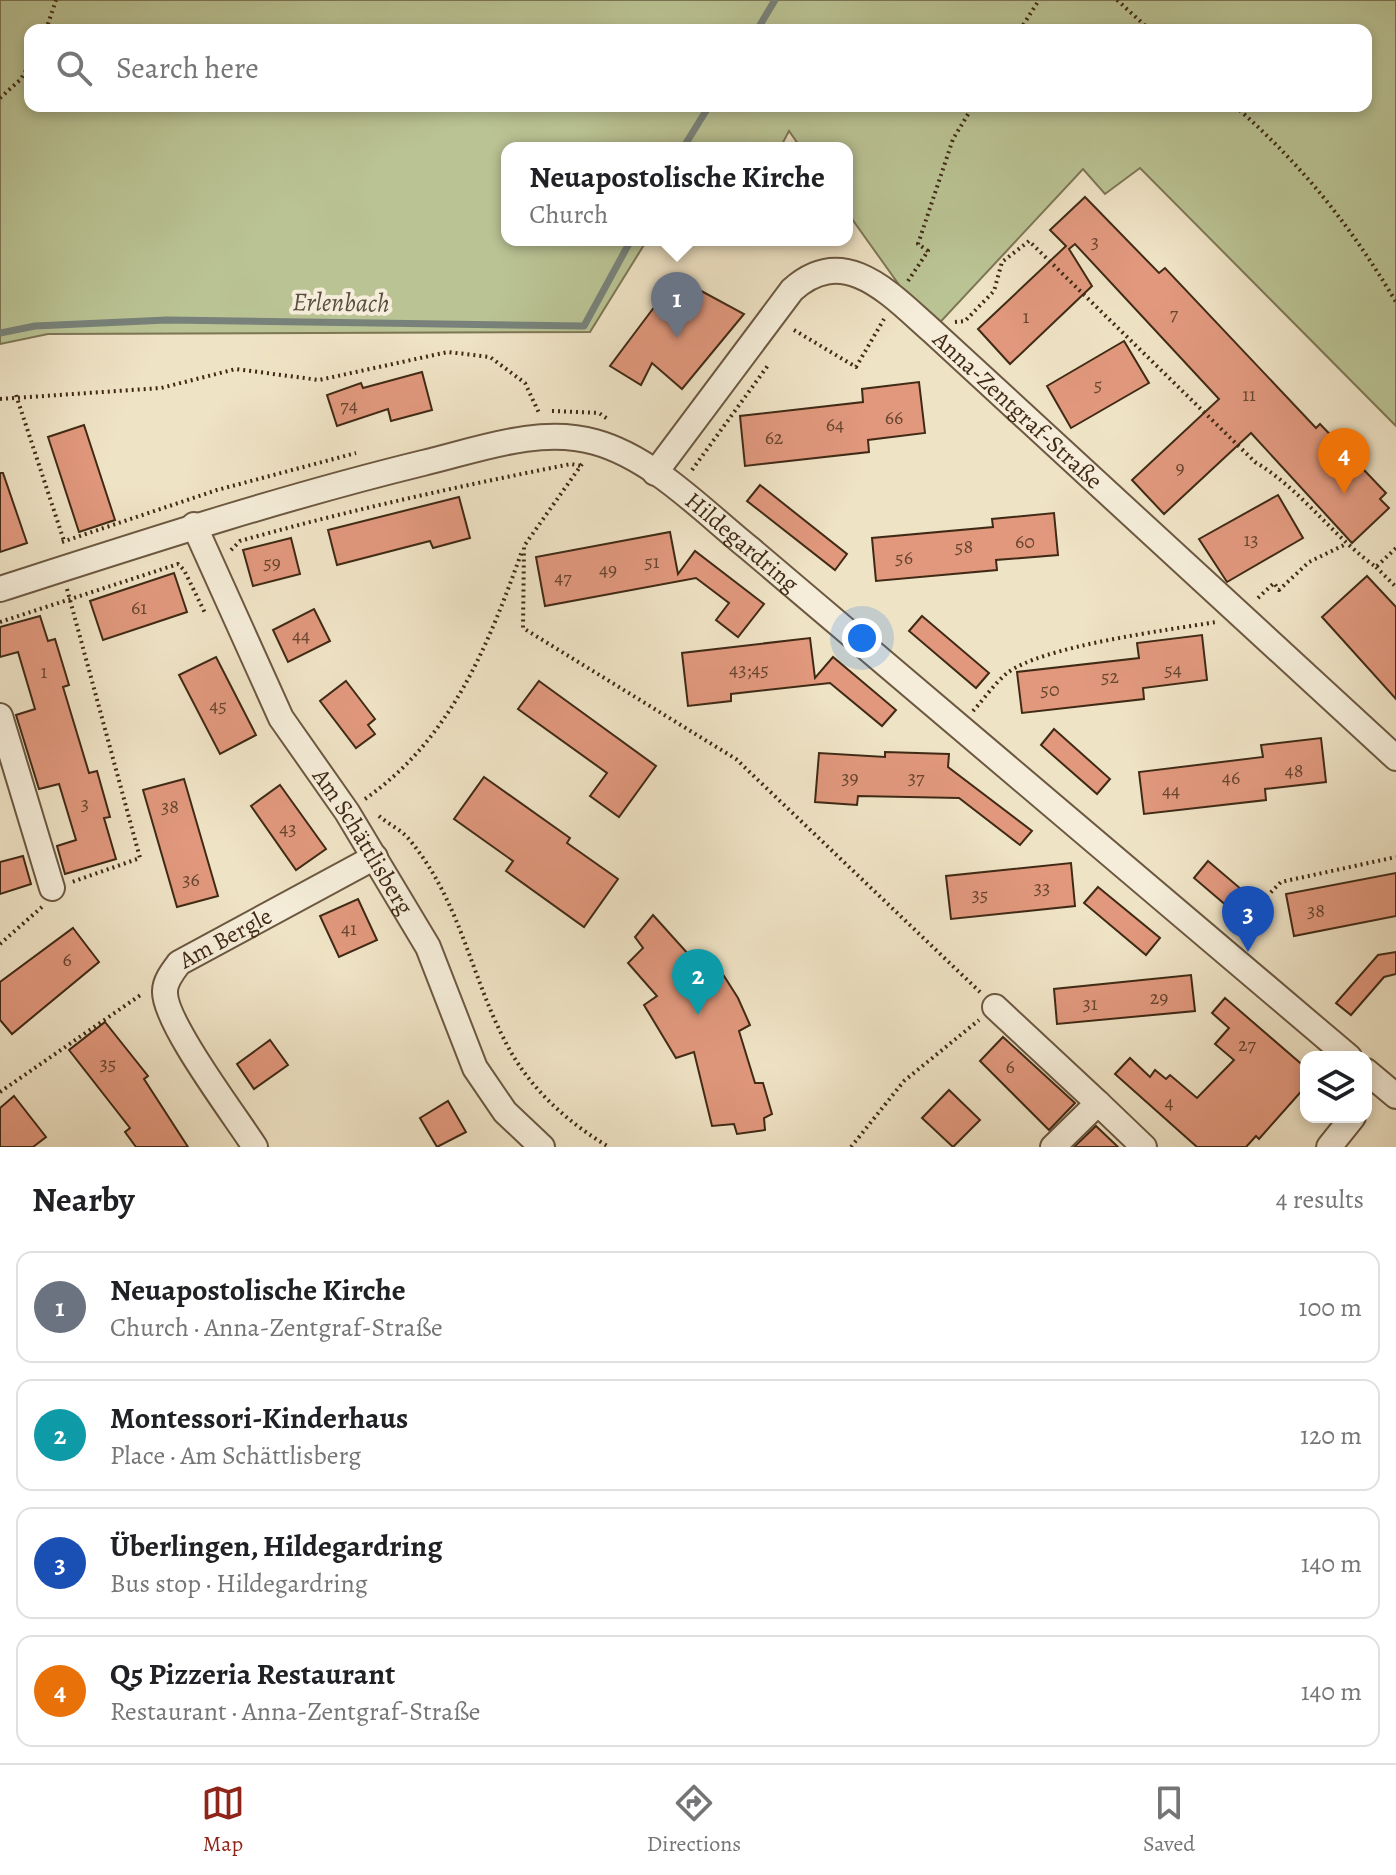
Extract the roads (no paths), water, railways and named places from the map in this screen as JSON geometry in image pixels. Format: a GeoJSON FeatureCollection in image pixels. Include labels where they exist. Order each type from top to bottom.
{"type":"FeatureCollection","features":[{"type":"Feature","properties":{"kind":"street","name":"Anna-Zentgraf-Straße"},"geometry":{"type":"LineString","coordinates":[[655,473],[792,290],[805,278],[812,273],[844,270],[868,279],[932,331],[1396,758]]}},
{"type":"Feature","properties":{"kind":"street","name":"Hildegardring"},"geometry":{"type":"LineString","coordinates":[[0,589],[194,525],[374,475],[520,440],[565,435],[598,442],[655,473],[749,548],[1342,1051]]}},
{"type":"Feature","properties":{"kind":"street","name":"Am Schättlisberg"},"geometry":{"type":"LineString","coordinates":[[194,525],[281,718],[375,857],[428,947],[475,1068],[505,1112],[542,1147]]}},
{"type":"Feature","properties":{"kind":"street"},"geometry":{"type":"LineString","coordinates":[[0,716],[52,888]]}},
{"type":"Feature","properties":{"kind":"street","name":"Am Bergle"},"geometry":{"type":"LineString","coordinates":[[255,1147],[183,1036],[166,1003],[164,989],[179,963],[375,857]]}},
{"type":"Feature","properties":{"kind":"street"},"geometry":{"type":"LineString","coordinates":[[995,1007],[1144,1147]]}},
{"type":"Feature","properties":{"kind":"street"},"geometry":{"type":"LineString","coordinates":[[1053,1147],[1098,1103]]}},
{"type":"Feature","properties":{"kind":"street"},"geometry":{"type":"LineString","coordinates":[[1329,1147],[1348,1123]]}},
{"type":"Feature","properties":{"kind":"waterway","name":"Erlenbach"},"geometry":{"type":"LineString","coordinates":[[761,24],[775,0]]}},
{"type":"Feature","properties":{"kind":"waterway","name":"Erlenbach"},"geometry":{"type":"LineString","coordinates":[[687,142],[705,112]]}},
{"type":"Feature","properties":{"kind":"waterway","name":"Erlenbach"},"geometry":{"type":"LineString","coordinates":[[0,333],[35,326],[167,320],[584,326],[628,246]]}},
{"type":"Feature","properties":{"kind":"place","name":"Neuapostolische Kirche"},"geometry":{"type":"Point","coordinates":[677,338]}},
{"type":"Feature","properties":{"kind":"place","name":"Q5 Pizzeria Restaurant"},"geometry":{"type":"Point","coordinates":[1344,494]}},
{"type":"Feature","properties":{"kind":"place","name":"Überlingen, Hildegardring"},"geometry":{"type":"Point","coordinates":[1248,952]}},
{"type":"Feature","properties":{"kind":"place","name":"Montessori-Kinderhaus"},"geometry":{"type":"Point","coordinates":[698,1015]}}]}
